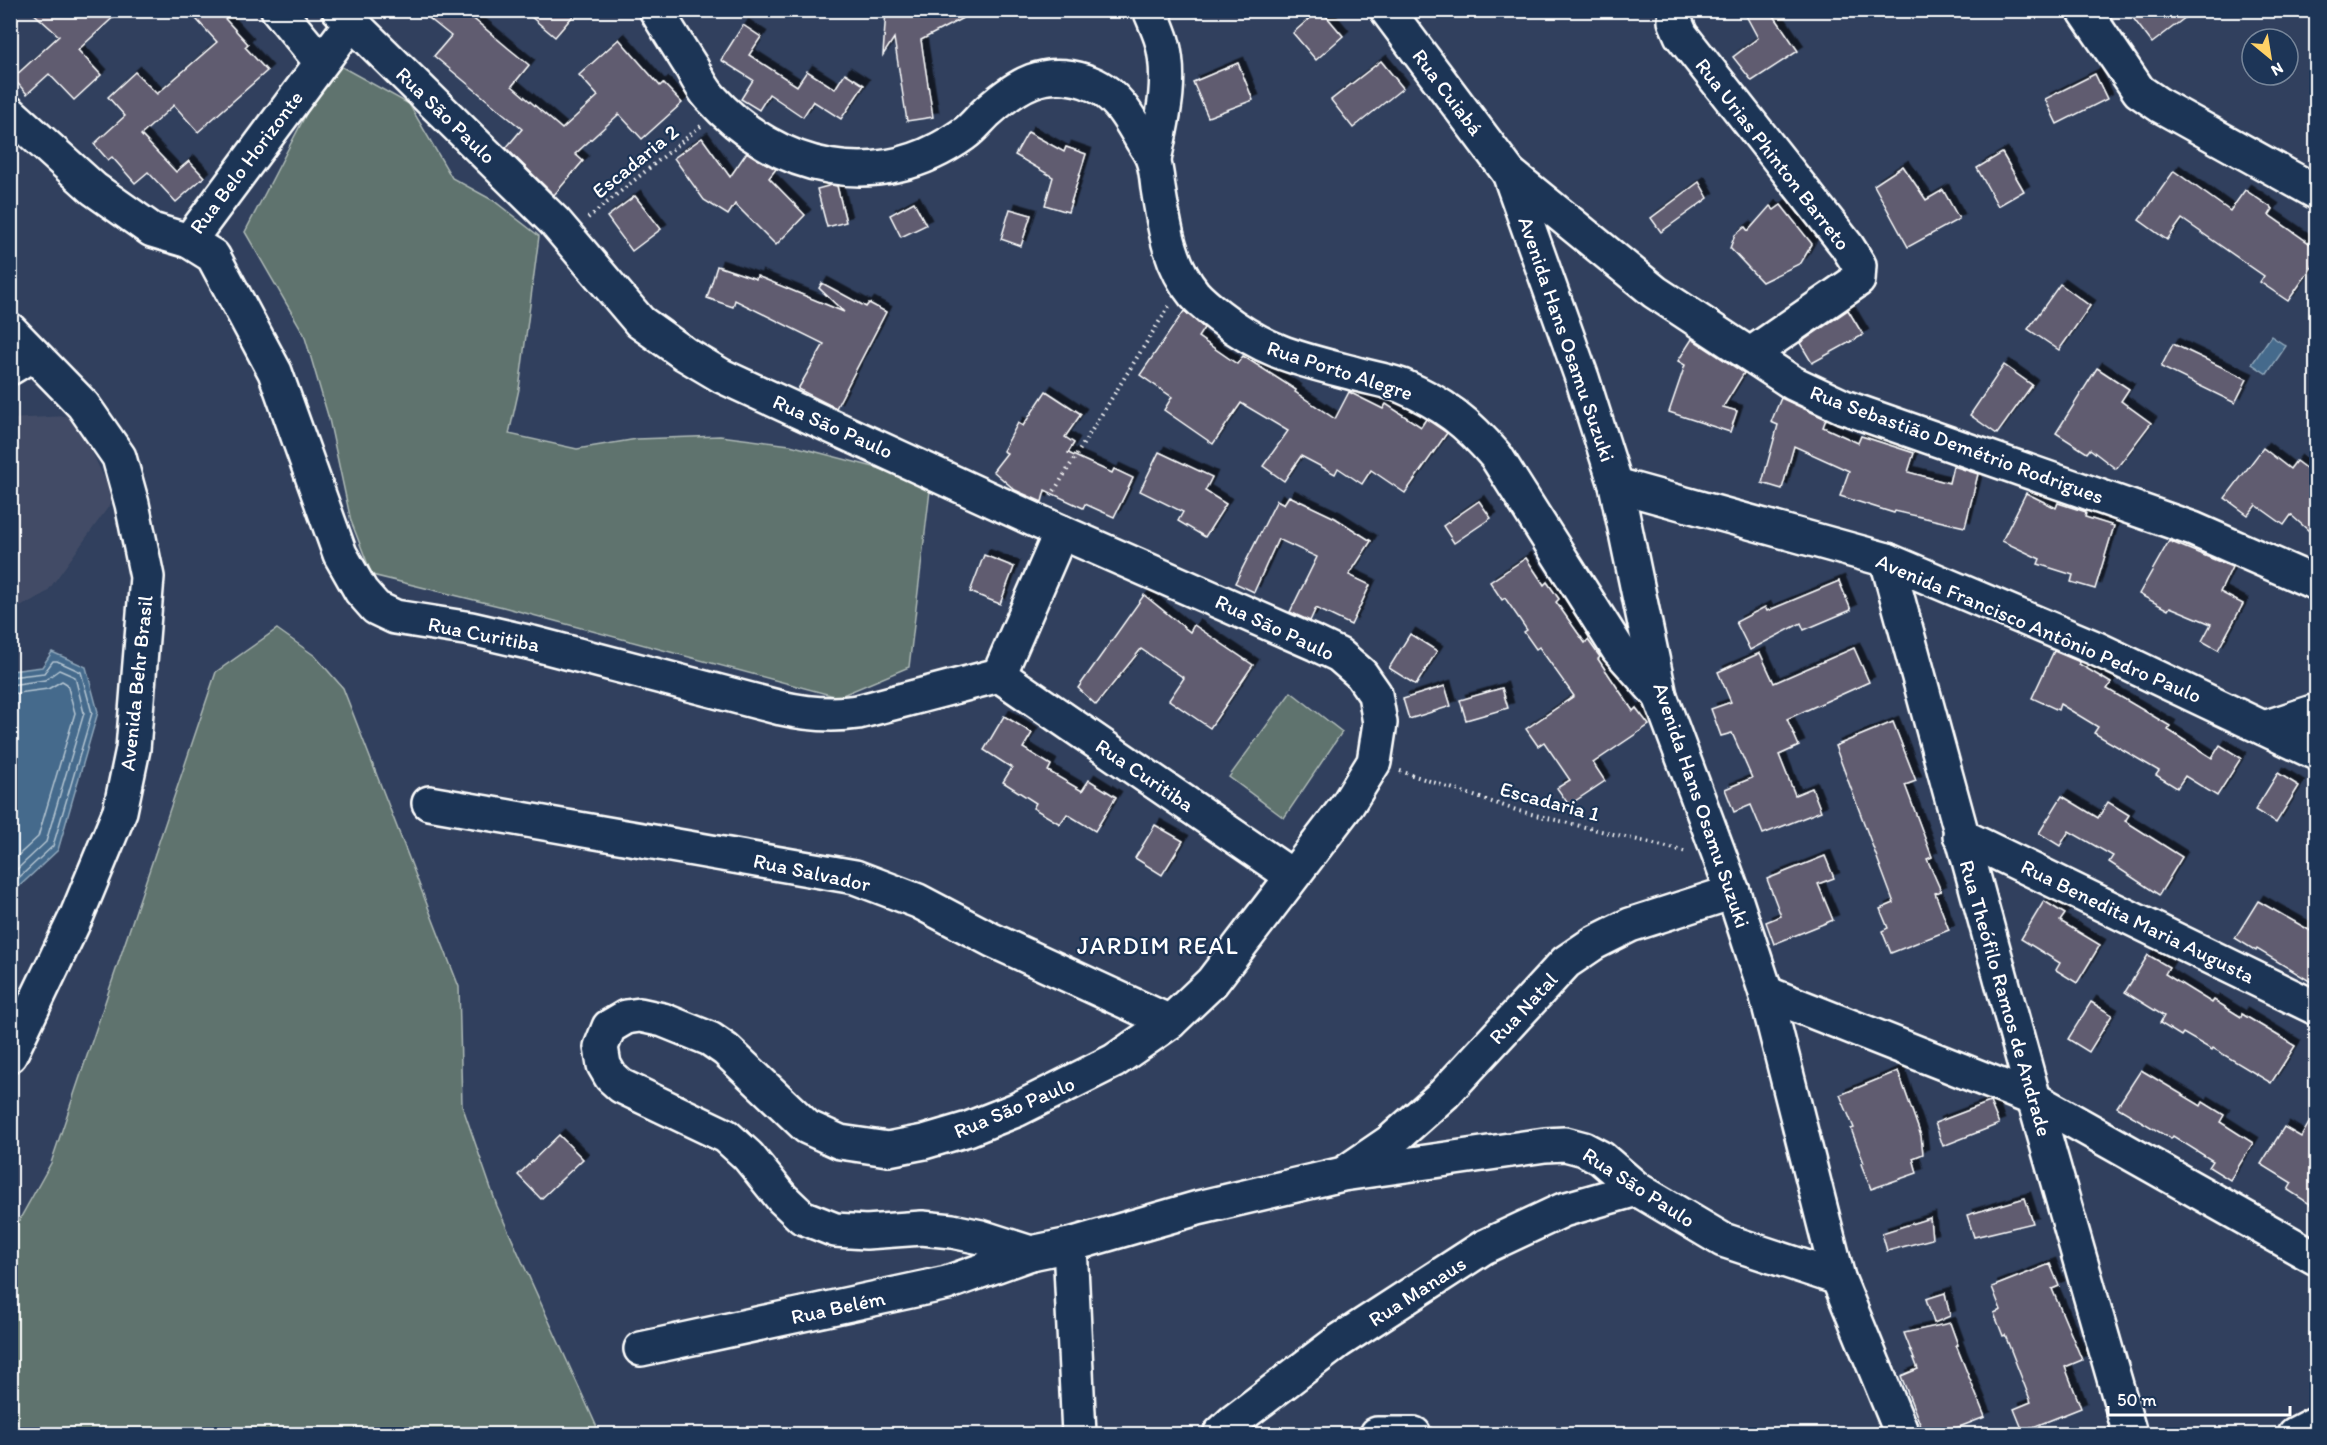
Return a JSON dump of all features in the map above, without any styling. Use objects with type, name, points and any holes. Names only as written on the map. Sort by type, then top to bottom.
[{"type":"street","points":[[278,10],[321,62]]},
{"type":"street","name":"Rua Porto Alegre","points":[[656,10],[708,96],[736,121],[772,147],[805,161],[842,169],[879,170],[922,158],[967,132],[988,111],[1029,81],[1056,76],[1085,81],[1101,88],[1118,101],[1154,160],[1167,239],[1193,293],[1209,308],[1261,345],[1290,357],[1400,385],[1443,406],[1472,428],[1496,456],[1588,605],[1618,649],[1660,696]]},
{"type":"street","points":[[1150,10],[1162,41],[1167,73],[1166,104],[1154,160]]},
{"type":"street","name":"Rua Cuiabá","points":[[1386,10],[1509,173]]},
{"type":"street","name":"Rua Urias Phinton Barreto","points":[[1676,10],[1675,21],[1681,35],[1847,246],[1858,265],[1858,280],[1751,354]]},
{"type":"street","points":[[2084,10],[2139,91],[2161,106],[2316,192]]},
{"type":"street","name":"Rua Belo Horizonte","points":[[10,113],[94,189],[152,230],[189,241],[321,62],[345,17]]},
{"type":"street","name":"Rua São Paulo","points":[[345,17],[525,192],[567,236],[640,322],[694,359],[722,376],[1339,655],[1361,674],[1375,694],[1380,723],[1374,762],[1347,804],[1212,982],[1170,1022],[1114,1061],[1016,1110],[968,1129],[924,1142],[888,1149],[840,1142],[807,1127],[726,1050],[710,1039],[663,1020],[640,1015],[626,1017],[609,1028],[601,1047],[603,1065],[621,1086],[726,1136],[748,1156],[782,1198],[802,1217],[835,1230],[866,1232],[922,1228],[952,1231],[981,1237],[1031,1254],[1198,1208],[1343,1174],[1565,1144],[1584,1149],[1601,1158],[1637,1190],[1723,1240],[1838,1278]]},
{"type":"street","name":"Rua Sebastião Demétrio Rodrigues","points":[[1509,173],[1655,292],[1793,382],[1844,407],[2193,529],[2316,583]]},
{"type":"street","name":"Avenida Hans Osamu Suzuki","points":[[1509,173],[1582,378],[1616,485],[1660,696],[1722,860],[1766,993],[1838,1278],[1902,1434]]},
{"type":"street","name":"Rua Curitiba","points":[[189,241],[213,256],[275,372],[340,554],[361,591],[376,608],[395,617],[471,629],[532,643],[781,708],[812,714],[839,715],[858,712],[999,675],[1292,876]]},
{"type":"street","name":"Avenida Behr Brasil","points":[[10,330],[22,361],[83,405],[119,457],[132,504],[147,577],[133,749],[120,811],[77,915],[10,1055]]},
{"type":"street","name":"Avenida Francisco Antônio Pedro Paulo","points":[[1616,485],[1887,560],[2095,648],[2316,753]]},
{"type":"street","points":[[999,675],[1049,525]]},
{"type":"street","name":"Rua Theófilo Ramos de Andrade","points":[[1887,560],[1960,835],[2130,1434]]},
{"type":"street","points":[[2264,728],[2316,711]]},
{"type":"street","name":"Rua Salvador","points":[[429,803],[855,877],[918,901],[992,940],[1170,1022]]},
{"type":"street","name":"Rua Benedita Maria Augusta","points":[[1960,835],[2316,1008]]},
{"type":"street","name":"Rua Natal","points":[[1343,1174],[1390,1142],[1444,1094],[1566,962],[1594,943],[1630,925],[1733,892]]},
{"type":"street","points":[[1766,993],[2034,1099],[2316,1258]]},
{"type":"street","name":"Rua Manaus","points":[[1220,1434],[1339,1341],[1484,1247],[1563,1210],[1637,1190]]},
{"type":"street","points":[[1070,1245],[1079,1434]]},
{"type":"street","name":"Rua Belém","points":[[641,1349],[947,1283],[1031,1254]]},
{"type":"street","points":[[2295,1434],[2316,1423]]},
{"type":"street","points":[[1377,1434],[1414,1434]]},
{"type":"path","name":"Escadaria 2","points":[[567,236],[722,109]]},
{"type":"path","points":[[1049,525],[1185,280]]},
{"type":"path","name":"Escadaria 1","points":[[1374,762],[1519,810],[1722,860]]},
{"type":"shaded area","points":[[68,416],[81,429],[114,499],[47,592],[11,612],[10,419]]},
{"type":"green space","points":[[333,62],[409,104],[452,178],[494,201],[539,236],[519,389],[509,434],[577,449],[637,439],[720,436],[790,445],[931,482],[909,667],[838,697],[503,607],[372,575],[351,521],[329,419],[304,334],[245,232]]},
{"type":"green space","points":[[277,629],[315,656],[343,688],[459,987],[462,1105],[497,1206],[600,1434],[11,1434],[11,1235],[51,1163],[216,672]]},
{"type":"green space","points":[[1291,692],[1342,732],[1284,818],[1229,777]]},
{"type":"water","points":[[2271,336],[2286,346],[2267,374],[2252,364]]},
{"type":"water","points":[[52,652],[86,667],[98,712],[58,850],[11,894],[11,671],[42,667]]},
{"type":"building","points":[[30,10],[121,10],[78,50],[101,75],[74,100],[49,74],[27,94],[13,78],[59,36]]},
{"type":"building","points":[[188,10],[217,10],[248,44],[245,47],[267,71],[198,132],[174,105],[141,135],[176,172],[189,161],[204,177],[176,202],[148,172],[135,183],[112,157],[108,160],[94,144],[125,116],[108,97],[135,72],[157,94],[217,42]]},
{"type":"building","points":[[419,10],[463,10],[529,65],[512,86],[562,129],[598,96],[579,75],[619,39],[660,86],[663,83],[682,103],[642,139],[619,114],[575,154],[583,161],[554,195],[506,148],[522,129],[434,56],[451,36]]},
{"type":"building","points":[[523,10],[578,10],[555,37]]},
{"type":"building","points":[[886,10],[978,10],[921,40],[933,117],[907,121],[894,38],[883,55]]},
{"type":"building","points":[[1319,10],[1343,36],[1316,60],[1293,33]]},
{"type":"building","points":[[1743,10],[1770,10],[1798,51],[1752,81],[1733,57],[1758,38]]},
{"type":"building","points":[[2127,10],[2195,10],[2152,43]]},
{"type":"building","points":[[743,25],[761,37],[749,55],[797,86],[807,71],[835,89],[845,73],[864,85],[841,119],[813,101],[803,117],[769,94],[759,110],[741,99],[753,80],[721,60]]},
{"type":"building","points":[[1381,61],[1403,88],[1353,128],[1331,100]]},
{"type":"building","points":[[1238,63],[1253,100],[1208,117],[1193,82]]},
{"type":"building","points":[[2095,74],[2107,99],[2057,124],[2045,99]]},
{"type":"building","points":[[1028,132],[1064,152],[1066,147],[1086,154],[1068,212],[1045,205],[1053,177],[1015,155]]},
{"type":"building","points":[[702,138],[730,177],[747,152],[776,169],[769,178],[805,215],[776,245],[735,204],[728,215],[704,200],[674,158]]},
{"type":"building","points":[[2002,153],[2024,191],[1998,206],[1977,168]]},
{"type":"building","points":[[1903,166],[1926,200],[1943,190],[1959,219],[1908,247],[1874,185]]},
{"type":"building","points":[[2174,171],[2230,211],[2245,190],[2273,209],[2269,215],[2316,248],[2316,261],[2288,301],[2260,282],[2264,276],[2182,219],[2167,240],[2139,220]]},
{"type":"building","points":[[1699,182],[1708,198],[1661,232],[1651,218]]},
{"type":"building","points":[[837,186],[846,222],[827,227],[817,189]]},
{"type":"building","points":[[635,196],[661,229],[632,251],[607,217]]},
{"type":"building","points":[[914,202],[926,225],[901,237],[890,215]]},
{"type":"building","points":[[1781,205],[1812,244],[1801,263],[1762,282],[1730,248],[1735,235],[1745,227],[1748,231],[1770,206],[1774,210]]},
{"type":"building","points":[[1010,209],[1031,215],[1021,246],[1001,239]]},
{"type":"building","points":[[717,266],[756,279],[757,276],[844,312],[819,288],[822,283],[866,307],[869,303],[886,312],[836,408],[798,389],[824,344],[735,300],[733,307],[707,298]]},
{"type":"building","points":[[2060,284],[2090,306],[2059,350],[2028,329]]},
{"type":"building","points":[[1848,310],[1863,335],[1812,363],[1800,343]]},
{"type":"building","points":[[1184,311],[1204,328],[1198,337],[1237,364],[1243,356],[1296,390],[1295,392],[1335,419],[1349,392],[1383,409],[1386,404],[1421,427],[1426,419],[1447,433],[1405,493],[1371,470],[1362,484],[1338,468],[1335,474],[1301,456],[1284,481],[1263,466],[1288,431],[1241,403],[1213,444],[1164,410],[1172,397],[1140,375]]},
{"type":"building","points":[[1692,339],[1744,373],[1723,407],[1737,411],[1730,432],[1669,412],[1685,365],[1678,361]]},
{"type":"building","points":[[2173,344],[2247,379],[2235,403],[2161,367]]},
{"type":"building","points":[[2004,365],[2032,385],[1997,434],[1970,415]]},
{"type":"building","points":[[2097,368],[2129,389],[2121,401],[2151,423],[2116,469],[2090,449],[2087,453],[2056,433]]},
{"type":"building","points":[[1046,391],[1081,414],[1065,437],[1074,443],[1068,453],[1112,473],[1114,469],[1133,478],[1114,517],[1085,504],[1083,508],[1045,490],[1042,502],[1015,490],[993,471],[1007,453],[1003,451],[1018,423],[1023,426]]},
{"type":"building","points":[[1781,398],[1826,419],[1823,427],[1858,443],[1861,436],[1914,453],[1908,472],[1949,483],[1953,466],[1978,474],[1965,527],[1895,511],[1894,513],[1840,496],[1849,471],[1794,446],[1782,489],[1762,483],[1778,425],[1771,422]]},
{"type":"building","points":[[2263,448],[2290,469],[2296,461],[2316,476],[2316,537],[2291,515],[2284,525],[2256,505],[2248,515],[2225,498]]},
{"type":"building","points":[[1159,452],[1212,477],[1205,491],[1226,504],[1205,537],[1178,521],[1183,512],[1140,491]]},
{"type":"building","points":[[2026,493],[2056,508],[2058,503],[2086,512],[2085,517],[2114,526],[2095,589],[2071,582],[2073,575],[2038,564],[2040,559],[2002,541]]},
{"type":"building","points":[[1289,496],[1335,518],[1371,541],[1349,575],[1370,585],[1351,625],[1316,608],[1310,621],[1290,612],[1317,557],[1278,539],[1254,592],[1235,583],[1277,500],[1284,504]]},
{"type":"building","points":[[1479,501],[1491,518],[1454,543],[1443,526]]},
{"type":"building","points":[[2169,541],[2232,567],[2220,592],[2243,604],[2218,650],[2202,641],[2211,624],[2170,607],[2168,610],[2139,594]]},
{"type":"building","points":[[984,555],[1014,567],[1000,604],[970,592]]},
{"type":"building","points":[[1526,558],[1544,585],[1547,582],[1559,599],[1556,602],[1585,643],[1588,640],[1600,657],[1598,659],[1633,711],[1636,708],[1649,725],[1593,763],[1605,781],[1569,805],[1557,788],[1570,780],[1544,742],[1538,746],[1526,729],[1574,696],[1539,647],[1536,649],[1524,632],[1527,630],[1505,598],[1502,600],[1490,582]]},
{"type":"building","points":[[1839,581],[1851,610],[1804,630],[1801,623],[1750,650],[1736,622],[1765,607],[1767,611]]},
{"type":"building","points":[[1144,595],[1190,632],[1194,625],[1253,665],[1210,728],[1169,700],[1184,678],[1141,649],[1096,705],[1078,688]]},
{"type":"building","points":[[1410,634],[1437,651],[1416,685],[1389,668]]},
{"type":"building","points":[[1854,648],[1869,682],[1787,719],[1799,746],[1779,755],[1795,795],[1812,788],[1821,811],[1763,834],[1751,805],[1734,812],[1725,789],[1752,778],[1732,733],[1721,736],[1711,709],[1731,702],[1718,672],[1760,653],[1774,683]]},
{"type":"building","points":[[2054,651],[2080,662],[2079,664],[2111,683],[2107,689],[2170,726],[2168,730],[2212,758],[2220,745],[2241,758],[2217,796],[2185,776],[2177,788],[2156,775],[2159,771],[2094,733],[2098,727],[2060,704],[2058,710],[2032,698]]},
{"type":"building","points":[[1445,686],[1451,706],[1409,719],[1403,699]]},
{"type":"building","points":[[1502,688],[1508,708],[1466,720],[1460,700]]},
{"type":"building","points":[[1004,716],[1032,733],[1023,748],[1051,765],[1048,771],[1082,791],[1089,780],[1116,797],[1095,831],[1067,814],[1060,824],[1033,808],[1036,803],[1003,782],[1012,768],[984,750]]},
{"type":"building","points":[[1893,722],[1916,781],[1905,785],[1932,857],[1927,859],[1941,891],[1935,893],[1949,930],[1891,953],[1882,931],[1888,928],[1880,909],[1894,903],[1835,746]]},
{"type":"building","points":[[2278,773],[2299,786],[2276,823],[2255,810]]},
{"type":"building","points":[[2062,796],[2098,818],[2108,802],[2129,815],[2125,821],[2182,857],[2159,895],[2109,862],[2113,856],[2069,831],[2060,846],[2039,833]]},
{"type":"building","points":[[1155,825],[1183,841],[1162,875],[1135,858]]},
{"type":"building","points":[[1825,856],[1834,878],[1818,884],[1833,920],[1774,944],[1766,922],[1781,916],[1767,879]]},
{"type":"building","points":[[2044,901],[2065,914],[2060,921],[2100,945],[2077,983],[2056,970],[2060,963],[2021,939]]},
{"type":"building","points":[[2258,901],[2316,934],[2316,985],[2235,938]]},
{"type":"building","points":[[2148,955],[2169,967],[2165,974],[2212,1003],[2214,1000],[2241,1017],[2242,1014],[2295,1046],[2271,1083],[2213,1048],[2212,1050],[2183,1033],[2181,1036],[2160,1023],[2164,1016],[2125,992]]},
{"type":"building","points":[[2091,1002],[2112,1015],[2089,1052],[2068,1039]]},
{"type":"building","points":[[2141,1070],[2201,1106],[2203,1102],[2224,1115],[2220,1122],[2253,1143],[2230,1180],[2209,1167],[2213,1161],[2173,1136],[2171,1139],[2117,1107]]},
{"type":"building","points":[[1898,1071],[1921,1136],[1923,1154],[1913,1158],[1917,1173],[1871,1189],[1851,1129],[1854,1128],[1840,1095]]},
{"type":"building","points":[[1990,1102],[1999,1124],[1943,1146],[1935,1123]]},
{"type":"building","points":[[2316,1111],[2316,1208],[2288,1190],[2292,1183],[2261,1164],[2284,1127],[2301,1137]]},
{"type":"building","points":[[559,1135],[583,1159],[541,1199],[518,1175]]},
{"type":"building","points":[[2025,1198],[2033,1223],[1974,1237],[1967,1215]]},
{"type":"building","points":[[1930,1218],[1932,1239],[1887,1251],[1882,1233]]},
{"type":"building","points":[[2050,1264],[2059,1286],[2052,1289],[2082,1360],[2065,1367],[2081,1408],[2023,1431],[2014,1409],[2031,1402],[1994,1313],[2001,1310],[1992,1287]]},
{"type":"building","points":[[1945,1293],[1950,1316],[1934,1323],[1926,1299]]},
{"type":"building","points":[[1950,1323],[1958,1345],[1956,1345],[1985,1417],[1941,1434],[1924,1434],[1901,1376],[1918,1369],[1904,1333]]},
{"type":"district","name":"JARDIM REAL","points":[[1158,945]]}]
